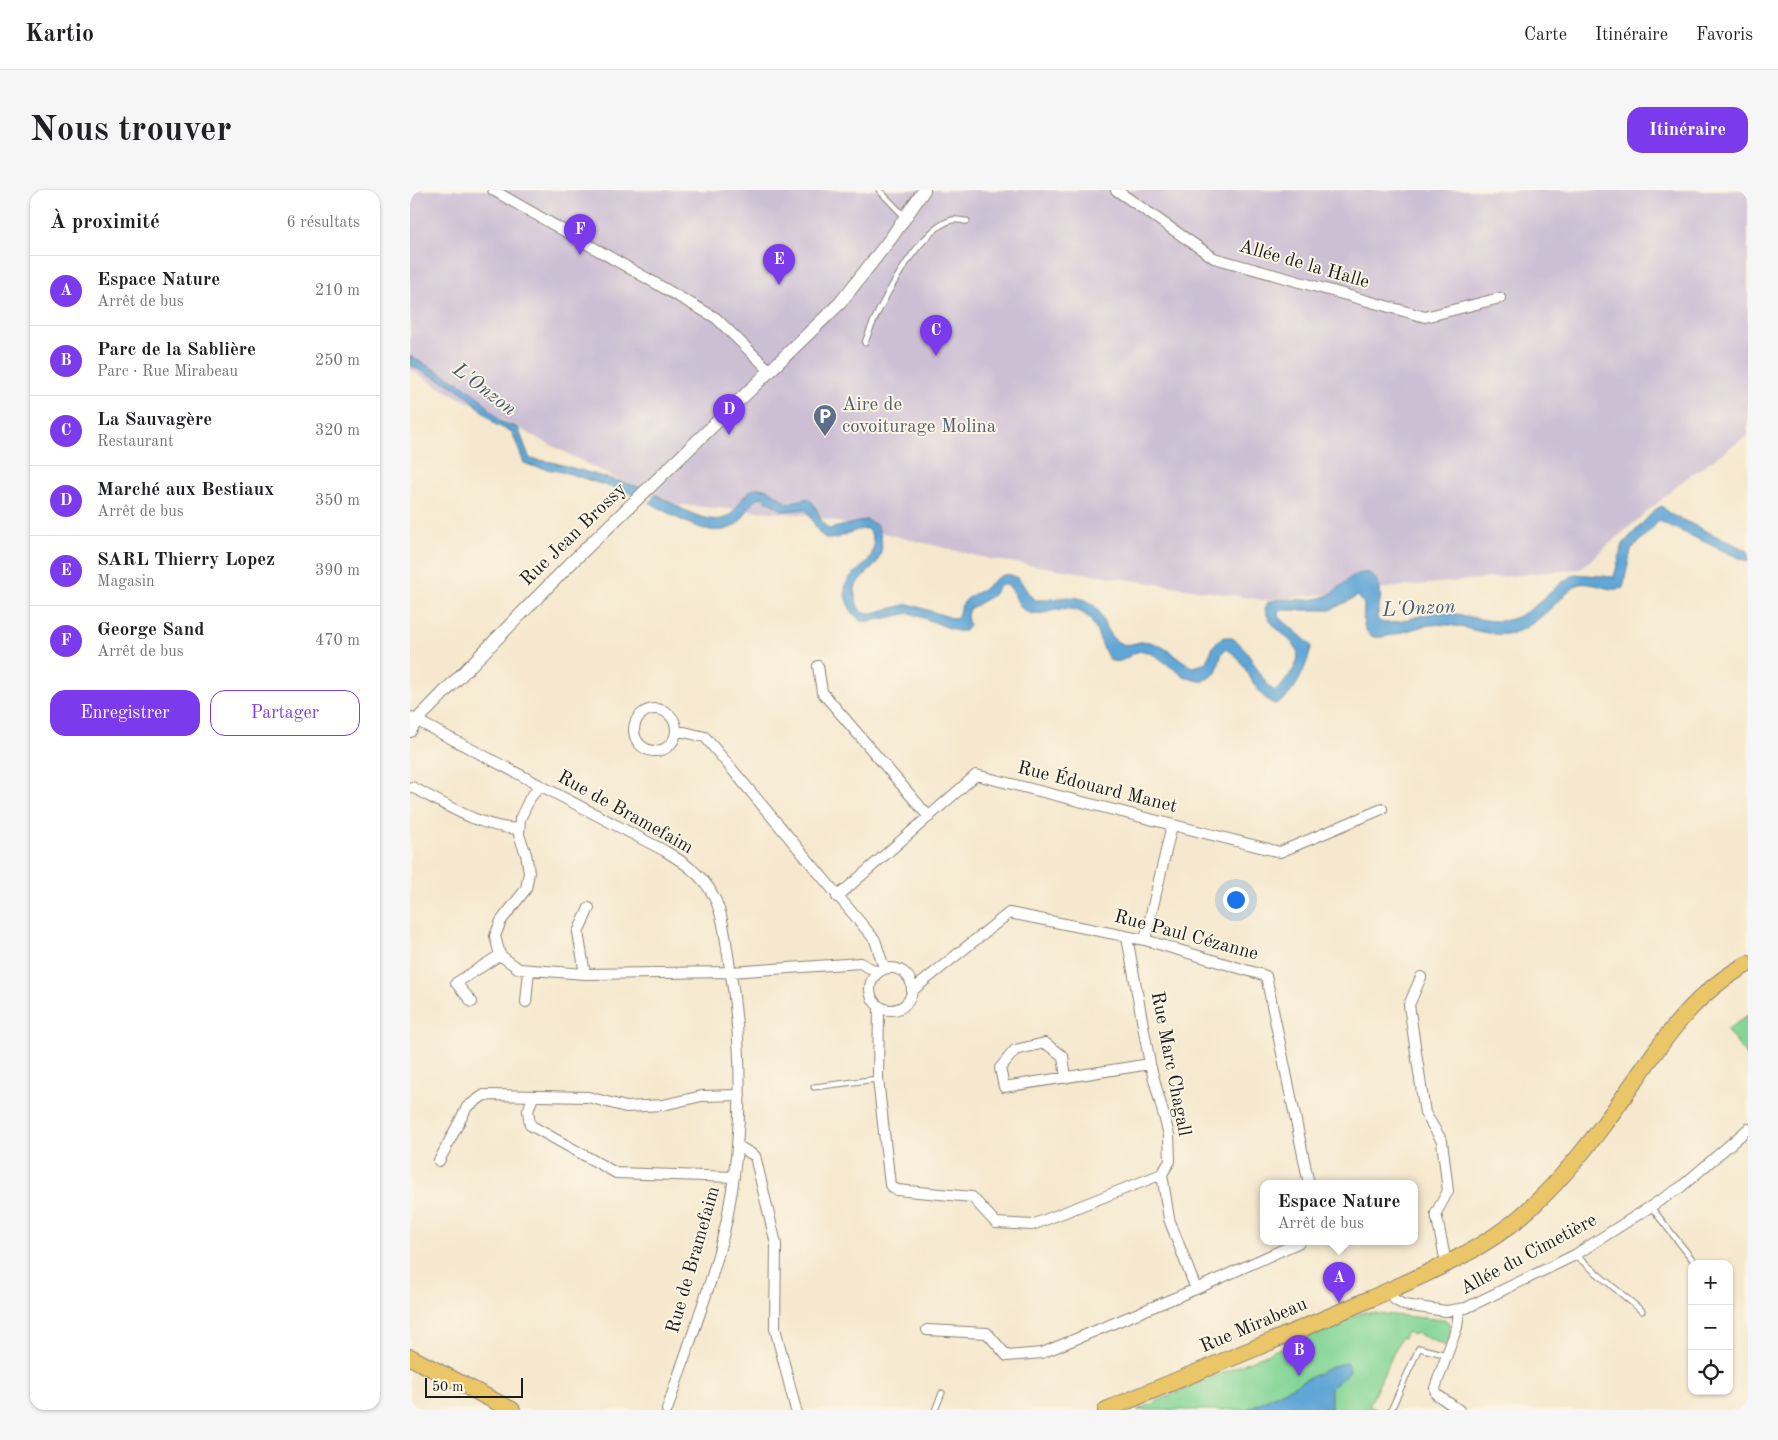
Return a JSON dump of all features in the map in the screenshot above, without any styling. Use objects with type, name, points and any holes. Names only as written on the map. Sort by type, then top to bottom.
[{"type":"main road","name":"Rue Mirabeau","points":[[1106,1410],[1389,1291],[1446,1263],[1496,1234],[1526,1212],[1564,1173],[1604,1124],[1676,1024],[1696,1002],[1715,984],[1748,964]]},
{"type":"main road","points":[[410,1357],[512,1410]]},
{"type":"street","points":[[493,190],[716,318],[771,372]]},
{"type":"street","name":"Rue Jean Brossy","points":[[410,731],[414,718],[572,561],[771,372],[840,303],[924,190]]},
{"type":"street","name":"Allée de la Halle","points":[[1116,190],[1214,258],[1425,317],[1500,298]]},
{"type":"street","points":[[818,666],[822,692],[928,817]]},
{"type":"street","points":[[658,708],[671,716],[676,730],[675,736],[667,747],[654,751],[641,747],[636,742],[633,728],[634,721],[644,711],[658,708]]},
{"type":"street","name":"Rue de Bramefaim","points":[[414,718],[666,851],[685,863],[701,878],[714,896],[722,918],[731,972],[738,1047],[740,1095],[738,1146],[734,1177],[717,1256],[667,1410]]},
{"type":"street","points":[[676,730],[705,737],[837,897],[875,940],[881,970]]},
{"type":"street","name":"Rue Édouard Manet","points":[[837,897],[976,775],[1280,852],[1382,809]]},
{"type":"street","points":[[412,786],[469,817],[500,828],[519,829]]},
{"type":"street","points":[[540,786],[530,798],[520,819],[519,829],[529,872],[526,889],[501,921],[495,936],[500,955],[519,968],[585,974],[731,972],[860,963],[881,970],[898,968],[909,976],[914,989],[911,1000],[902,1008],[890,1011],[879,1008]]},
{"type":"street","points":[[1145,940],[1172,825]]},
{"type":"street","points":[[585,974],[578,932],[589,908]]},
{"type":"street","name":"Rue Paul Cézanne","points":[[914,989],[1009,913],[1145,940],[1266,976],[1307,1180]]},
{"type":"street","name":"Rue Marc Chagall","points":[[1127,936],[1150,1064],[1168,1136],[1170,1161],[1162,1174]]},
{"type":"street","points":[[472,1002],[456,983],[500,955]]},
{"type":"street","points":[[526,1002],[529,970]]},
{"type":"street","points":[[881,970],[870,983],[870,990],[871,997],[879,1008],[878,1079],[890,1185],[897,1190],[972,1197],[996,1223],[1032,1225],[1162,1174],[1168,1219],[1196,1289]]},
{"type":"street","points":[[1421,977],[1409,1005],[1425,1113],[1442,1141],[1448,1191],[1436,1213],[1446,1263]]},
{"type":"street","points":[[1066,1078],[1063,1056],[1045,1042],[1016,1050],[1000,1068],[1004,1087],[1066,1078],[1150,1064]]},
{"type":"street","points":[[439,1160],[467,1107],[484,1095],[588,1097],[626,1107],[663,1105],[702,1096],[740,1095]]},
{"type":"street","points":[[533,1097],[528,1111],[530,1125],[616,1173],[734,1177]]},
{"type":"street","name":"Allée du Cimetière","points":[[1389,1291],[1395,1300],[1404,1305],[1446,1311],[1459,1310],[1575,1255],[1681,1187],[1748,1129]]},
{"type":"street","points":[[738,1146],[755,1156],[776,1244],[775,1328],[796,1410]]},
{"type":"street","points":[[927,1330],[987,1333],[1007,1356],[1042,1353],[1196,1289],[1293,1245]]},
{"type":"street","points":[[1459,1310],[1457,1327],[1435,1388],[1436,1394],[1459,1410]]},
{"type":"lane","points":[[879,190],[905,217]]},
{"type":"lane","points":[[865,343],[885,297],[898,274],[925,240],[941,226],[953,220],[968,221]]},
{"type":"lane","points":[[814,1087],[878,1079]]},
{"type":"lane","points":[[1650,1207],[1693,1260]]},
{"type":"lane","points":[[1575,1255],[1642,1311]]},
{"type":"lane","points":[[1391,1410],[1419,1348],[1447,1355]]},
{"type":"lane","points":[[935,1410],[942,1394]]},
{"type":"shaded area","points":[[410,190],[1748,190],[1748,435],[1684,480],[1580,569],[1265,600],[990,559],[809,515],[665,504],[439,387],[410,369]]},
{"type":"green space","points":[[1748,1015],[1748,1058],[1727,1030]]},
{"type":"green space","points":[[1364,1312],[1444,1320],[1450,1323],[1451,1330],[1446,1346],[1416,1333],[1414,1335],[1407,1332],[1404,1338],[1401,1337],[1369,1406],[1377,1410],[1137,1410]]},
{"type":"water","points":[[410,356],[461,384],[481,399],[500,421],[518,428],[530,459],[552,462],[642,488],[635,495],[567,473],[524,463],[512,432],[496,425],[470,398],[455,387],[410,365]]},
{"type":"water","points":[[756,488],[767,489],[788,503],[808,498],[812,501],[825,526],[829,529],[866,520],[877,525],[882,542],[880,556],[875,565],[858,582],[855,592],[859,609],[863,613],[872,613],[909,604],[955,619],[969,597],[998,578],[1011,575],[1019,580],[1036,600],[1073,597],[1088,601],[1099,612],[1108,632],[1120,643],[1128,645],[1146,641],[1150,642],[1162,647],[1193,667],[1204,664],[1213,647],[1220,639],[1228,637],[1236,640],[1269,686],[1275,691],[1291,673],[1297,662],[1297,653],[1294,646],[1269,618],[1265,609],[1268,602],[1282,599],[1304,600],[1326,596],[1351,578],[1362,573],[1369,573],[1380,588],[1377,618],[1380,622],[1393,623],[1441,612],[1489,621],[1509,620],[1529,610],[1575,574],[1614,577],[1623,544],[1656,509],[1662,506],[1670,514],[1748,551],[1748,562],[1659,521],[1631,550],[1623,588],[1612,589],[1590,584],[1579,584],[1530,625],[1508,634],[1487,633],[1438,624],[1387,636],[1374,637],[1370,635],[1365,627],[1363,618],[1364,604],[1358,596],[1330,610],[1279,610],[1278,616],[1311,645],[1311,649],[1302,673],[1293,689],[1288,696],[1274,704],[1266,699],[1254,685],[1245,668],[1234,654],[1226,649],[1222,653],[1216,673],[1204,681],[1188,678],[1147,652],[1138,652],[1121,661],[1112,661],[1109,659],[1092,622],[1081,612],[1065,609],[1034,614],[1027,612],[1020,607],[1013,591],[1007,585],[1000,585],[992,596],[969,609],[967,616],[969,625],[965,631],[957,631],[910,613],[871,621],[861,621],[852,612],[846,601],[845,588],[850,577],[866,563],[872,553],[873,540],[867,529],[827,539],[820,534],[806,509],[784,511],[761,497],[754,501],[741,520],[731,528],[708,530],[682,521],[649,502],[656,495],[695,515],[716,519],[726,518],[746,495]]},
{"type":"water","points":[[1347,1363],[1350,1371],[1331,1388],[1331,1410],[1246,1410],[1333,1366]]},
{"type":"place","name":"George Sand","points":[[580,255]]},
{"type":"place","name":"SARL Thierry Lopez","points":[[779,285]]},
{"type":"place","name":"La Sauvagère","points":[[936,356]]},
{"type":"place","name":"Marché aux Bestiaux","points":[[729,435]]},
{"type":"place","name":"Aire de covoiturage Molina","points":[[825,437]]},
{"type":"place","name":"Espace Nature","points":[[1339,1303]]},
{"type":"place","name":"Parc de la Sablière","points":[[1299,1376]]},
{"type":"water label","name":"L'Onzon","points":[[484,390]]},
{"type":"water label","name":"L'Onzon","points":[[1419,609]]}]
